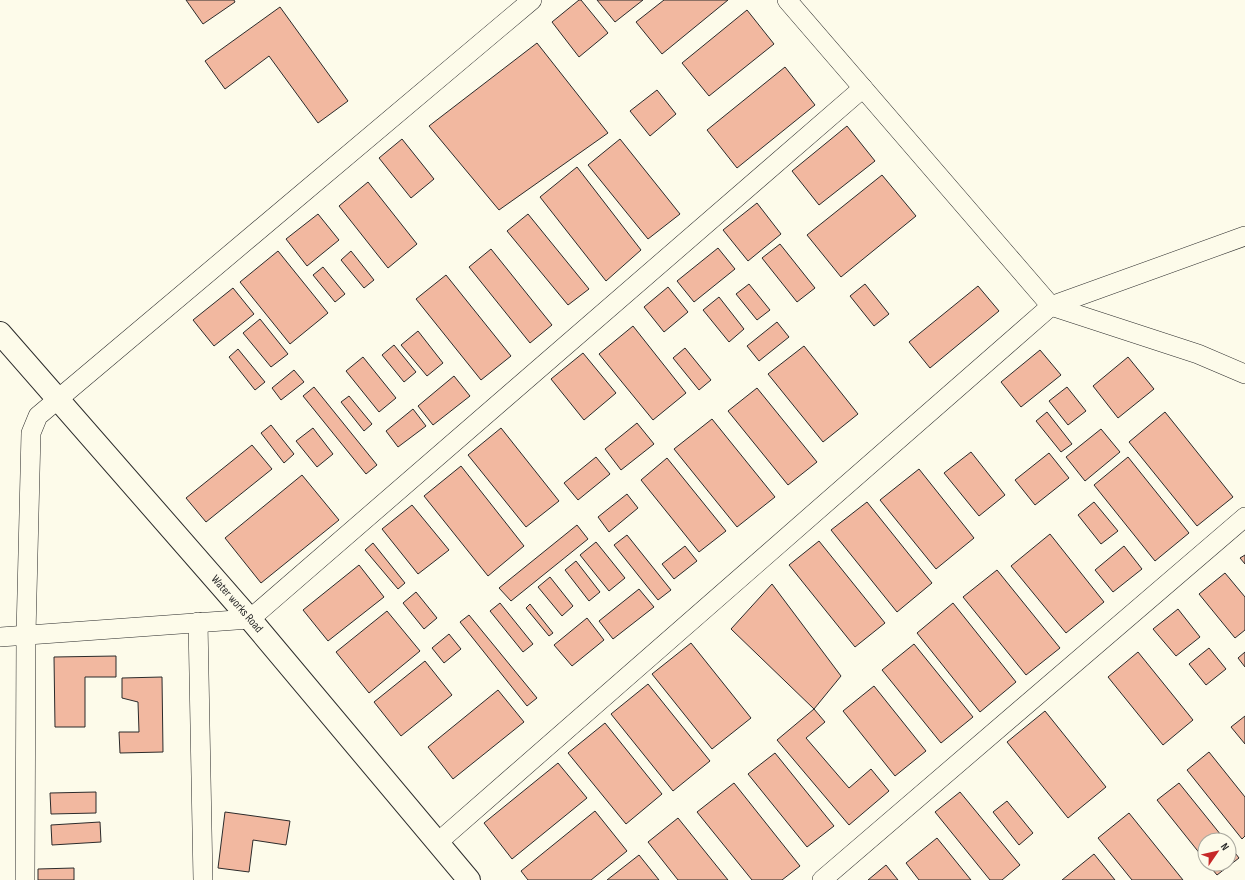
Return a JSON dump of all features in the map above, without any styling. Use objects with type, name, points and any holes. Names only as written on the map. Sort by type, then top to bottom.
[{"type":"street","points":[[25,880],[26,634],[31,433],[38,416],[532,0]]},
{"type":"street","points":[[787,0],[1051,306],[1198,354],[1245,374]]},
{"type":"street","points":[[0,637],[250,619],[863,88]]},
{"type":"street","points":[[437,843],[1051,306],[1245,236]]},
{"type":"street","name":"Water works Road","points":[[0,333],[59,398],[250,619],[469,880]]},
{"type":"street","points":[[822,880],[1245,517]]},
{"type":"street","points":[[198,622],[204,880]]},
{"type":"building","points":[[186,0],[234,0],[235,2],[203,24]]},
{"type":"building","points":[[579,0],[581,0],[608,33],[579,57],[552,22]]},
{"type":"building","points":[[597,0],[643,0],[615,22]]},
{"type":"building","points":[[664,0],[728,0],[662,54],[636,22]]},
{"type":"building","points":[[280,7],[348,101],[318,123],[269,56],[225,89],[205,61]]},
{"type":"building","points":[[747,10],[774,44],[709,96],[682,63]]},
{"type":"building","points":[[537,43],[608,133],[499,210],[429,126]]},
{"type":"building","points":[[785,67],[815,105],[737,168],[707,130]]},
{"type":"building","points":[[657,90],[676,114],[650,136],[630,111]]},
{"type":"building","points":[[847,126],[875,161],[819,205],[792,171]]},
{"type":"building","points":[[402,139],[434,179],[411,198],[379,158]]},
{"type":"building","points":[[620,139],[680,214],[648,239],[588,165]]},
{"type":"building","points":[[577,167],[641,250],[606,281],[540,197]]},
{"type":"building","points":[[882,175],[916,216],[841,277],[807,235]]},
{"type":"building","points":[[368,182],[417,244],[388,268],[339,206]]},
{"type":"building","points":[[757,203],[781,234],[748,261],[723,230]]},
{"type":"building","points":[[318,214],[339,240],[307,266],[286,239]]},
{"type":"building","points":[[528,214],[589,289],[568,305],[507,231]]},
{"type":"building","points":[[780,244],[815,288],[797,302],[762,258]]},
{"type":"building","points":[[718,248],[735,269],[694,302],[677,281]]},
{"type":"building","points":[[491,249],[552,325],[530,343],[469,267]]},
{"type":"building","points":[[278,251],[328,313],[290,344],[240,282]]},
{"type":"building","points":[[351,251],[374,280],[364,288],[341,260]]},
{"type":"building","points":[[323,267],[345,294],[335,302],[313,275]]},
{"type":"building","points":[[446,275],[511,356],[481,380],[416,299]]},
{"type":"building","points":[[749,284],[770,310],[757,320],[736,294]]},
{"type":"building","points":[[865,284],[889,314],[874,326],[850,296]]},
{"type":"building","points":[[978,286],[999,311],[930,368],[909,342]]},
{"type":"building","points":[[668,287],[688,312],[664,332],[644,307]]},
{"type":"building","points":[[233,288],[254,314],[214,346],[193,320]]},
{"type":"building","points":[[719,297],[744,329],[729,342],[703,310]]},
{"type":"building","points":[[260,319],[288,354],[271,367],[243,333]]},
{"type":"building","points":[[777,322],[789,337],[759,361],[747,346]]},
{"type":"building","points":[[633,326],[686,393],[653,420],[599,354]]},
{"type":"building","points":[[418,331],[443,363],[427,376],[401,345]]},
{"type":"building","points":[[394,345],[416,372],[404,382],[382,355]]},
{"type":"building","points":[[804,346],[858,414],[823,442],[768,374]]},
{"type":"building","points":[[685,348],[711,380],[699,390],[673,358]]},
{"type":"building","points":[[238,349],[265,382],[255,390],[229,357]]},
{"type":"building","points":[[1040,350],[1061,375],[1021,407],[1001,382]]},
{"type":"building","points":[[583,353],[616,393],[584,420],[551,379]]},
{"type":"building","points":[[363,357],[396,398],[379,412],[346,371]]},
{"type":"building","points":[[1128,357],[1154,389],[1118,418],[1093,386]]},
{"type":"building","points":[[294,370],[304,382],[281,400],[272,388]]},
{"type":"building","points":[[454,376],[470,396],[433,425],[418,406]]},
{"type":"building","points":[[314,387],[377,465],[366,474],[303,396]]},
{"type":"building","points":[[1067,387],[1086,411],[1068,425],[1049,401]]},
{"type":"building","points":[[757,388],[817,462],[788,485],[728,411]]},
{"type":"building","points":[[349,396],[372,424],[364,431],[341,402]]},
{"type":"building","points":[[413,409],[426,426],[398,447],[386,431]]},
{"type":"building","points":[[1047,412],[1072,444],[1061,452],[1036,421]]},
{"type":"building","points":[[1165,412],[1233,497],[1197,526],[1129,442]]},
{"type":"building","points":[[712,419],[775,497],[737,527],[674,449]]},
{"type":"building","points":[[637,423],[654,444],[621,470],[605,449]]},
{"type":"building","points":[[271,425],[294,454],[284,463],[261,433]]},
{"type":"building","points":[[313,428],[333,454],[317,467],[296,441]]},
{"type":"building","points":[[501,428],[559,501],[526,527],[468,455]]},
{"type":"building","points":[[1101,429],[1120,452],[1085,481],[1066,457]]},
{"type":"building","points":[[252,445],[272,469],[206,522],[186,498]]},
{"type":"building","points":[[971,452],[1005,495],[979,516],[944,473]]},
{"type":"building","points":[[1049,453],[1069,478],[1035,505],[1015,480]]},
{"type":"building","points":[[596,457],[610,474],[578,500],[564,483]]},
{"type":"building","points":[[1128,457],[1189,533],[1155,561],[1094,485]]},
{"type":"building","points":[[667,458],[726,531],[699,552],[641,480]]},
{"type":"building","points":[[461,466],[524,546],[488,576],[424,496]]},
{"type":"building","points":[[919,469],[974,538],[936,569],[880,500]]},
{"type":"building","points":[[302,475],[339,520],[261,583],[225,538]]},
{"type":"building","points":[[627,494],[638,508],[609,532],[598,517]]},
{"type":"building","points":[[867,502],[932,583],[897,612],[831,530]]},
{"type":"building","points":[[1094,502],[1118,531],[1101,544],[1078,515]]},
{"type":"building","points":[[412,505],[449,550],[418,574],[382,529]]},
{"type":"building","points":[[577,525],[588,539],[511,601],[499,588]]},
{"type":"building","points":[[1050,534],[1104,602],[1066,633],[1011,566]]},
{"type":"building","points":[[627,535],[671,590],[658,600],[614,545]]},
{"type":"building","points":[[819,541],[885,623],[855,647],[789,565]]},
{"type":"building","points":[[596,542],[625,578],[609,591],[580,555]]},
{"type":"building","points":[[373,543],[405,583],[398,589],[365,550]]},
{"type":"building","points":[[685,546],[697,561],[674,579],[662,564]]},
{"type":"building","points":[[1124,546],[1142,569],[1113,592],[1095,570]]},
{"type":"building","points":[[1245,555],[1245,564],[1240,558]]},
{"type":"building","points":[[576,561],[600,592],[589,601],[565,570]]},
{"type":"building","points":[[359,565],[384,597],[328,641],[303,610]]},
{"type":"building","points":[[997,570],[1060,648],[1026,675],[963,597]]},
{"type":"building","points":[[1225,573],[1245,597],[1245,630],[1235,638],[1199,594]]},
{"type":"building","points":[[550,577],[573,606],[562,616],[538,587]]},
{"type":"building","points":[[772,584],[841,676],[814,709],[731,629]]},
{"type":"building","points":[[639,589],[654,607],[613,639],[599,621]]},
{"type":"building","points":[[416,592],[437,618],[424,629],[403,603]]},
{"type":"building","points":[[500,603],[533,644],[523,652],[490,611]]},
{"type":"building","points":[[953,603],[1016,682],[980,712],[917,633]]},
{"type":"building","points":[[530,604],[553,633],[549,636],[526,608]]},
{"type":"building","points":[[1178,609],[1200,637],[1176,656],[1153,629]]},
{"type":"building","points":[[387,611],[420,651],[369,693],[336,652]]},
{"type":"building","points":[[469,615],[537,698],[527,706],[460,622]]},
{"type":"building","points":[[587,618],[604,640],[572,666],[554,645]]},
{"type":"building","points":[[449,634],[461,649],[444,663],[432,648]]},
{"type":"building","points":[[691,643],[751,718],[712,749],[652,674]]},
{"type":"building","points":[[914,644],[973,717],[941,743],[882,670]]},
{"type":"building","points":[[1209,648],[1226,669],[1206,685],[1189,664]]},
{"type":"building","points":[[1138,652],[1193,720],[1163,745],[1108,677]]},
{"type":"building","points":[[1245,652],[1245,667],[1238,658]]},
{"type":"building","points":[[116,656],[116,677],[85,677],[85,727],[55,727],[54,657]]},
{"type":"building","points":[[425,661],[452,695],[401,736],[374,702]]},
{"type":"building","points":[[162,677],[163,752],[120,753],[119,732],[139,732],[138,702],[122,698],[122,678]]},
{"type":"building","points":[[648,684],[710,761],[673,791],[611,714]]},
{"type":"building","points":[[874,686],[926,751],[895,776],[843,711]]},
{"type":"building","points":[[498,690],[524,722],[453,779],[428,747]]},
{"type":"building","points":[[814,709],[825,722],[806,738],[849,788],[871,769],[889,791],[849,825],[777,740]]},
{"type":"building","points":[[1045,711],[1106,787],[1068,818],[1007,742]]},
{"type":"building","points":[[1245,716],[1245,744],[1231,727]]},
{"type":"building","points":[[605,723],[662,794],[626,824],[568,753]]},
{"type":"building","points":[[1209,752],[1245,797],[1245,836],[1242,839],[1237,832],[1187,770]]},
{"type":"building","points":[[775,753],[834,826],[807,847],[748,774]]},
{"type":"building","points":[[558,763],[587,798],[512,859],[484,823]]},
{"type":"building","points":[[734,783],[800,866],[782,880],[752,880],[697,812]]},
{"type":"building","points":[[1179,783],[1219,832],[1197,832],[1197,850],[1157,800]]},
{"type":"building","points":[[96,792],[96,813],[51,814],[50,793]]},
{"type":"building","points":[[960,792],[1020,865],[1002,880],[990,880],[935,812]]},
{"type":"building","points":[[1007,801],[1033,833],[1019,845],[993,812]]},
{"type":"building","points":[[595,811],[627,851],[591,880],[528,880],[521,871]]},
{"type":"building","points":[[225,812],[290,821],[286,845],[253,840],[249,872],[218,868]]},
{"type":"building","points":[[1129,813],[1183,880],[1132,880],[1098,838]]},
{"type":"building","points":[[678,818],[728,880],[678,880],[648,842]]},
{"type":"building","points":[[100,822],[101,842],[52,845],[51,825]]},
{"type":"building","points":[[937,838],[971,880],[919,880],[906,863]]},
{"type":"building","points":[[1094,854],[1115,880],[1062,880]]},
{"type":"building","points":[[639,855],[659,880],[607,880]]},
{"type":"building","points":[[886,865],[898,880],[868,880]]},
{"type":"building","points":[[74,868],[74,880],[38,880],[38,869]]}]
